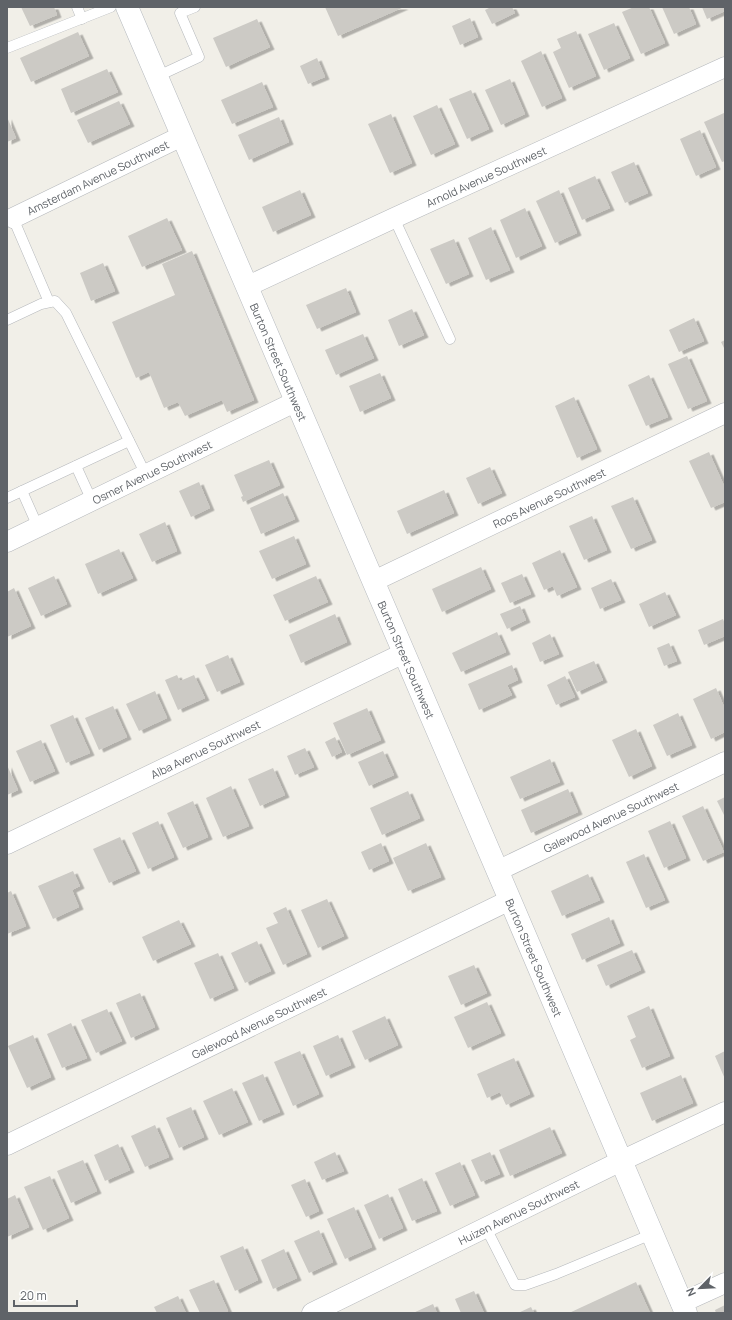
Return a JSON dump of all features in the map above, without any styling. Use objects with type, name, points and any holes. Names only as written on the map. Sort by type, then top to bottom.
[{"type":"main road","name":"Burton Street Southwest","points":[[127,7],[156,77],[248,286],[296,402],[374,581],[683,1308]]},
{"type":"street","name":"Arnold Avenue Southwest","points":[[248,286],[725,66]]},
{"type":"street","name":"Amsterdam Avenue Southwest","points":[[13,218],[182,136]]},
{"type":"street","name":"Osmer Avenue Southwest","points":[[7,542],[296,402]]},
{"type":"street","name":"Roos Avenue Southwest","points":[[374,581],[725,413]]},
{"type":"street","name":"Alba Avenue Southwest","points":[[7,844],[404,653]]},
{"type":"street","name":"Galewood Avenue Southwest","points":[[497,871],[725,762]]},
{"type":"street","name":"Galewood Avenue Southwest","points":[[7,1145],[510,900]]},
{"type":"street","name":"Huizen Avenue Southwest","points":[[312,1313],[621,1161],[725,1112]]},
{"type":"street","points":[[683,1308],[725,1283]]},
{"type":"lane","points":[[77,7],[82,19]]},
{"type":"lane","points":[[7,48],[111,7]]},
{"type":"lane","points":[[156,77],[199,57],[179,10],[195,7]]},
{"type":"lane","points":[[13,218],[49,302]]},
{"type":"lane","points":[[394,218],[450,339]]},
{"type":"lane","points":[[7,320],[41,304],[55,301],[66,313],[146,475]]},
{"type":"lane","points":[[7,498],[129,441]]},
{"type":"lane","points":[[76,466],[92,501]]},
{"type":"lane","points":[[22,491],[38,527]]},
{"type":"lane","points":[[486,1228],[515,1285],[525,1285],[556,1274],[652,1234]]},
{"type":"building","points":[[21,7],[54,7],[57,15],[30,26]]},
{"type":"building","points":[[325,7],[404,7],[338,36]]},
{"type":"building","points":[[491,7],[512,7],[515,13],[492,24],[485,10]]},
{"type":"building","points":[[634,7],[649,7],[665,43],[641,54],[622,12]]},
{"type":"building","points":[[662,7],[689,7],[696,24],[674,34]]},
{"type":"building","points":[[702,7],[725,7],[725,11],[707,19]]},
{"type":"building","points":[[470,18],[478,37],[460,45],[452,26]]},
{"type":"building","points":[[257,19],[270,47],[226,67],[213,38]]},
{"type":"building","points":[[614,23],[630,58],[604,70],[588,34]]},
{"type":"building","points":[[576,31],[596,76],[569,88],[553,52],[561,48],[557,39]]},
{"type":"building","points":[[78,32],[89,56],[31,82],[20,58]]},
{"type":"building","points":[[541,51],[562,98],[542,107],[521,61]]},
{"type":"building","points":[[317,58],[325,77],[308,84],[300,66]]},
{"type":"building","points":[[107,69],[118,92],[71,113],[61,89]]},
{"type":"building","points":[[510,79],[525,114],[501,125],[485,90]]},
{"type":"building","points":[[262,82],[273,107],[232,124],[221,100]]},
{"type":"building","points":[[471,90],[489,129],[467,139],[449,99]]},
{"type":"building","points":[[119,101],[130,124],[88,143],[77,120]]},
{"type":"building","points":[[437,105],[455,144],[431,155],[413,116]]},
{"type":"building","points":[[724,113],[725,161],[722,162],[704,122]]},
{"type":"building","points":[[391,114],[412,163],[390,173],[368,124]]},
{"type":"building","points":[[7,117],[16,138],[7,142]]},
{"type":"building","points":[[279,117],[289,142],[249,160],[238,135]]},
{"type":"building","points":[[700,130],[716,167],[696,176],[680,139]]},
{"type":"building","points":[[634,162],[648,193],[625,203],[611,172]]},
{"type":"building","points":[[595,176],[610,208],[582,220],[568,188]]},
{"type":"building","points":[[300,190],[311,215],[273,232],[262,207]]},
{"type":"building","points":[[559,190],[577,233],[555,243],[536,201]]},
{"type":"building","points":[[525,208],[542,246],[516,258],[500,220]]},
{"type":"building","points":[[167,218],[182,250],[142,267],[128,236]]},
{"type":"building","points":[[491,227],[510,270],[486,280],[468,238]]},
{"type":"building","points":[[454,239],[469,274],[446,284],[430,249]]},
{"type":"building","points":[[192,251],[254,400],[227,412],[222,400],[185,416],[178,402],[164,408],[149,372],[136,378],[112,322],[175,295],[162,264]]},
{"type":"building","points":[[103,263],[115,291],[91,301],[80,273]]},
{"type":"building","points":[[346,288],[356,312],[317,329],[306,305]]},
{"type":"building","points":[[412,309],[424,335],[399,346],[388,320]]},
{"type":"building","points":[[694,318],[704,341],[679,352],[669,330]]},
{"type":"building","points":[[363,334],[374,358],[336,375],[325,350]]},
{"type":"building","points":[[725,340],[725,350],[721,342]]},
{"type":"building","points":[[687,356],[707,401],[688,409],[668,364]]},
{"type":"building","points":[[380,373],[391,398],[360,412],[349,386]]},
{"type":"building","points":[[649,375],[668,417],[646,426],[628,385]]},
{"type":"building","points":[[574,397],[597,449],[577,458],[555,406]]},
{"type":"building","points":[[709,452],[725,488],[725,502],[711,508],[689,461]]},
{"type":"building","points":[[269,460],[280,485],[243,502],[241,497],[243,496],[234,475]]},
{"type":"building","points":[[490,467],[502,493],[478,504],[466,478]]},
{"type":"building","points":[[199,482],[210,508],[191,517],[179,491]]},
{"type":"building","points":[[444,490],[454,513],[407,534],[397,511]]},
{"type":"building","points":[[283,493],[295,519],[261,534],[250,508]]},
{"type":"building","points":[[633,497],[652,540],[631,549],[611,506]]},
{"type":"building","points":[[592,516],[607,550],[584,560],[569,526]]},
{"type":"building","points":[[165,522],[177,551],[152,562],[139,534]]},
{"type":"building","points":[[294,536],[306,564],[272,579],[259,551]]},
{"type":"building","points":[[119,549],[133,578],[98,594],[85,564]]},
{"type":"building","points":[[560,550],[577,587],[557,596],[553,586],[544,590],[532,563]]},
{"type":"building","points":[[481,567],[491,589],[442,612],[432,589]]},
{"type":"building","points":[[522,574],[531,594],[510,603],[501,583]]},
{"type":"building","points":[[54,576],[67,604],[41,616],[28,588]]},
{"type":"building","points":[[316,576],[328,602],[285,621],[273,595]]},
{"type":"building","points":[[611,579],[621,600],[600,609],[591,588]]},
{"type":"building","points":[[14,588],[31,626],[7,637],[7,592]]},
{"type":"building","points":[[665,592],[676,615],[649,627],[639,604]]},
{"type":"building","points":[[520,606],[526,620],[507,629],[500,614]]},
{"type":"building","points":[[335,614],[347,642],[301,663],[289,635]]},
{"type":"building","points":[[723,619],[725,624],[725,636],[704,645],[698,630]]},
{"type":"building","points":[[497,632],[506,652],[461,672],[452,653]]},
{"type":"building","points":[[550,634],[559,654],[540,662],[532,643]]},
{"type":"building","points":[[669,643],[677,661],[664,666],[657,648]]},
{"type":"building","points":[[228,655],[240,682],[217,692],[205,665]]},
{"type":"building","points":[[594,661],[603,680],[577,692],[568,672]]},
{"type":"building","points":[[512,665],[518,680],[507,685],[512,695],[479,710],[468,684]]},
{"type":"building","points":[[177,675],[180,681],[194,675],[205,698],[178,710],[165,680]]},
{"type":"building","points":[[565,676],[575,697],[556,705],[547,685]]},
{"type":"building","points":[[716,688],[725,709],[725,732],[711,739],[693,699]]},
{"type":"building","points":[[155,691],[167,718],[139,731],[126,704]]},
{"type":"building","points":[[113,706],[127,737],[99,750],[85,718]]},
{"type":"building","points":[[367,708],[381,740],[347,755],[333,723]]},
{"type":"building","points":[[678,713],[692,745],[667,756],[653,725]]},
{"type":"building","points":[[73,715],[90,753],[66,763],[50,725]]},
{"type":"building","points":[[636,729],[652,766],[629,777],[612,740]]},
{"type":"building","points":[[335,737],[342,752],[332,757],[325,742]]},
{"type":"building","points":[[41,740],[55,771],[30,782],[16,751]]},
{"type":"building","points":[[305,748],[314,767],[295,775],[287,756]]},
{"type":"building","points":[[383,751],[394,775],[369,786],[358,762]]},
{"type":"building","points":[[550,759],[560,782],[520,799],[510,777]]},
{"type":"building","points":[[7,765],[18,790],[7,795]]},
{"type":"building","points":[[273,768],[285,795],[260,806],[248,779]]},
{"type":"building","points":[[231,786],[249,826],[223,837],[206,798]]},
{"type":"building","points":[[568,789],[578,812],[531,833],[521,810]]},
{"type":"building","points":[[408,791],[420,818],[382,835],[370,808]]},
{"type":"building","points":[[725,797],[725,817],[717,801]]},
{"type":"building","points":[[193,801],[208,837],[183,848],[167,813]]},
{"type":"building","points":[[703,806],[724,852],[703,861],[682,816]]},
{"type":"building","points":[[158,821],[174,857],[148,869],[132,833]]},
{"type":"building","points":[[670,821],[686,858],[664,868],[648,831]]},
{"type":"building","points":[[120,837],[136,871],[109,883],[93,849]]},
{"type":"building","points":[[381,843],[389,861],[369,870],[361,852]]},
{"type":"building","points":[[426,843],[441,877],[408,891],[393,858]]},
{"type":"building","points":[[644,854],[665,900],[646,908],[626,862]]},
{"type":"building","points":[[73,871],[80,886],[72,890],[79,907],[53,919],[38,886]]},
{"type":"building","points":[[588,874],[600,900],[562,916],[551,891]]},
{"type":"building","points":[[11,891],[26,926],[7,934],[7,893]]},
{"type":"building","points":[[327,899],[344,936],[318,948],[301,910]]},
{"type":"building","points":[[286,907],[307,954],[283,965],[266,928],[278,923],[273,913]]},
{"type":"building","points":[[609,917],[620,943],[582,960],[571,934]]},
{"type":"building","points":[[179,920],[191,944],[153,961],[142,937]]},
{"type":"building","points":[[257,941],[271,971],[245,983],[231,953]]},
{"type":"building","points":[[632,950],[641,970],[606,986],[597,965]]},
{"type":"building","points":[[218,953],[234,988],[210,999],[194,963]]},
{"type":"building","points":[[474,965],[487,993],[461,1005],[448,976]]},
{"type":"building","points":[[140,993],[155,1027],[131,1038],[116,1003]]},
{"type":"building","points":[[487,1002],[501,1033],[468,1048],[454,1017]]},
{"type":"building","points":[[649,1006],[670,1056],[642,1068],[630,1040],[636,1037],[627,1016]]},
{"type":"building","points":[[107,1009],[122,1041],[96,1053],[81,1020]]},
{"type":"building","points":[[385,1016],[398,1045],[365,1060],[352,1031]]},
{"type":"building","points":[[71,1023],[87,1058],[62,1068],[47,1034]]},
{"type":"building","points":[[33,1035],[51,1077],[27,1088],[8,1046]]},
{"type":"building","points":[[338,1035],[351,1065],[326,1076],[313,1046]]},
{"type":"building","points":[[300,1051],[319,1094],[293,1106],[274,1062]]},
{"type":"building","points":[[725,1051],[725,1079],[715,1056]]},
{"type":"building","points":[[514,1058],[530,1094],[506,1105],[500,1092],[487,1098],[477,1074]]},
{"type":"building","points":[[263,1074],[280,1112],[259,1121],[242,1083]]},
{"type":"building","points":[[681,1075],[693,1103],[652,1121],[640,1093]]},
{"type":"building","points":[[232,1088],[248,1122],[219,1135],[203,1101]]},
{"type":"building","points":[[191,1107],[204,1137],[179,1148],[166,1118]]},
{"type":"building","points":[[155,1125],[169,1157],[145,1167],[131,1136]]},
{"type":"building","points":[[550,1127],[562,1153],[510,1176],[499,1150]]},
{"type":"building","points":[[118,1144],[130,1170],[105,1181],[94,1155]]},
{"type":"building","points":[[335,1152],[344,1171],[322,1180],[314,1162]]},
{"type":"building","points":[[490,1152],[500,1174],[481,1182],[471,1160]]},
{"type":"building","points":[[83,1160],[97,1191],[71,1203],[57,1171]]},
{"type":"building","points":[[460,1162],[475,1195],[450,1206],[435,1173]]},
{"type":"building","points":[[50,1176],[69,1218],[43,1230],[24,1187]]},
{"type":"building","points":[[422,1178],[437,1211],[412,1221],[398,1189]]},
{"type":"building","points":[[305,1179],[319,1211],[306,1217],[291,1185]]},
{"type":"building","points":[[388,1194],[403,1228],[379,1239],[364,1205]]},
{"type":"building","points":[[15,1195],[29,1227],[7,1237],[7,1199]]},
{"type":"building","points":[[354,1207],[372,1247],[345,1259],[327,1219]]},
{"type":"building","points":[[319,1230],[333,1262],[309,1273],[294,1241]]},
{"type":"building","points":[[243,1246],[258,1280],[235,1291],[220,1256]]},
{"type":"building","points":[[284,1249],[297,1278],[273,1289],[261,1260]]},
{"type":"building","points":[[214,1280],[228,1311],[224,1313],[200,1313],[189,1290]]},
{"type":"building","points":[[636,1282],[650,1313],[569,1313]]},
{"type":"building","points":[[474,1291],[484,1313],[461,1313],[455,1299]]},
{"type":"building","points":[[178,1296],[186,1313],[157,1313],[154,1307]]},
{"type":"building","points":[[433,1304],[437,1313],[413,1313]]},
{"type":"building","points":[[725,1305],[725,1313],[716,1313],[715,1310]]},
{"type":"building","points":[[531,1307],[534,1313],[518,1313]]}]
